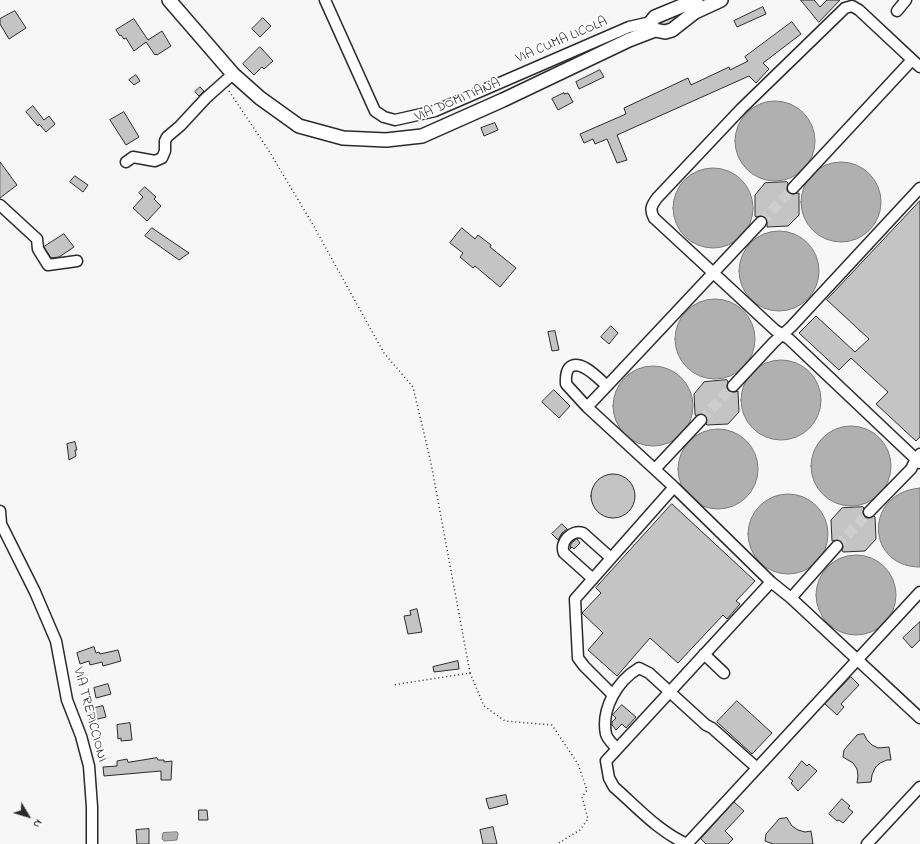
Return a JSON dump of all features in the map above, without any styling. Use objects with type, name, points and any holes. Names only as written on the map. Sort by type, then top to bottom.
[{"type":"main road","name":"VIA DOMITIANA","points":[[169,0],[229,78],[299,126],[343,138],[386,140],[422,136],[504,100],[629,40],[653,26],[655,17],[696,0]]},
{"type":"main road","name":"VIA DOMITIANA","points":[[653,26],[665,32],[672,30],[695,12],[720,0]]},
{"type":"street","name":"VIA CUMA LICOLA","points":[[325,0],[375,111],[384,117],[394,120],[435,111],[628,27],[653,26]]},
{"type":"street","points":[[897,10],[906,0]]},
{"type":"street","points":[[793,188],[916,64],[859,10],[852,6],[845,8],[730,120],[651,206],[651,213],[654,218],[774,330],[789,339],[919,459],[869,512]]},
{"type":"street","points":[[126,162],[133,157],[155,162],[162,158],[165,151],[165,141],[167,137],[229,78]]},
{"type":"street","points":[[733,386],[774,342],[791,328],[920,188]]},
{"type":"street","points":[[0,205],[37,239],[38,249],[48,265],[78,261]]},
{"type":"street","points":[[586,407],[761,222]]},
{"type":"street","points":[[607,386],[583,366],[578,365],[569,368],[566,384],[586,407],[655,469],[771,582],[791,598],[858,659],[920,718]]},
{"type":"street","points":[[655,469],[701,420]]},
{"type":"street","points":[[612,694],[578,658],[575,599],[674,487]]},
{"type":"street","name":"VIA TREPICCIONI","points":[[0,511],[1,524],[35,592],[56,641],[67,700],[81,736],[89,766],[92,807],[92,844]]},
{"type":"street","points":[[593,579],[564,553],[562,548],[563,543],[574,532],[578,531],[583,533],[611,558]]},
{"type":"street","points":[[791,598],[837,546]]},
{"type":"street","points":[[771,582],[606,761],[609,778],[614,787],[663,831],[677,840],[687,844],[920,592]]},
{"type":"street","points":[[704,654],[724,673]]},
{"type":"street","points":[[617,749],[606,735],[606,716],[608,705],[612,694],[632,672],[639,668],[649,672],[706,725],[712,728],[757,768]]},
{"type":"street","points":[[867,844],[920,787]]},
{"type":"path","points":[[229,78],[269,151],[312,222],[384,353],[413,388],[431,464],[470,673],[484,706],[505,721],[552,725],[578,764],[587,790],[582,797],[588,819],[580,830],[557,844]]},
{"type":"path","points":[[392,685],[470,673]]},
{"type":"shaded area","points":[[687,11],[667,26],[662,24],[666,17]]},
{"type":"shaded area","points":[[775,101],[790,104],[803,113],[812,126],[815,141],[812,156],[803,169],[790,178],[775,181],[760,178],[747,169],[738,156],[735,141],[738,126],[747,113],[760,104]]},
{"type":"shaded area","points":[[841,162],[856,165],[869,174],[878,187],[881,202],[878,217],[869,230],[856,239],[841,242],[826,239],[813,230],[804,217],[801,202],[804,187],[813,174],[826,165]]},
{"type":"shaded area","points":[[713,168],[728,171],[741,180],[750,193],[753,208],[750,223],[741,236],[728,245],[713,248],[698,245],[685,236],[676,223],[673,208],[676,193],[685,180],[698,171]]},
{"type":"shaded area","points":[[779,231],[794,234],[807,243],[816,256],[819,271],[816,286],[807,299],[794,308],[779,311],[764,308],[751,299],[742,286],[739,271],[742,256],[751,243],[764,234]]},
{"type":"shaded area","points":[[715,299],[730,302],[743,311],[752,324],[755,339],[752,354],[743,367],[730,376],[715,379],[700,376],[687,367],[678,354],[675,339],[678,324],[687,311],[700,302]]},
{"type":"shaded area","points":[[781,360],[796,363],[809,372],[818,385],[821,400],[818,415],[809,428],[796,437],[781,440],[766,437],[753,428],[744,415],[741,400],[744,385],[753,372],[766,363]]},
{"type":"shaded area","points":[[653,366],[668,369],[681,378],[690,391],[693,406],[690,421],[681,434],[668,443],[653,446],[638,443],[625,434],[616,421],[613,406],[616,391],[625,378],[638,369]]},
{"type":"shaded area","points":[[851,426],[866,429],[879,438],[888,451],[891,466],[888,481],[879,494],[866,503],[851,506],[836,503],[823,494],[814,481],[811,466],[814,451],[823,438],[836,429]]},
{"type":"shaded area","points":[[718,429],[733,432],[746,441],[755,454],[758,469],[755,484],[746,497],[733,506],[718,509],[703,506],[690,497],[681,484],[678,469],[681,454],[690,441],[703,432]]},
{"type":"shaded area","points":[[920,488],[920,567],[902,564],[889,555],[881,543],[878,529],[881,515],[888,502],[901,493]]},
{"type":"shaded area","points":[[788,494],[803,497],[816,506],[825,519],[828,534],[825,549],[816,562],[803,571],[788,574],[773,571],[760,562],[751,549],[748,534],[751,519],[760,506],[773,497]]},
{"type":"shaded area","points":[[856,555],[871,558],[884,567],[893,580],[896,595],[893,610],[884,623],[871,632],[856,635],[841,632],[828,623],[819,610],[816,595],[819,580],[828,567],[841,558]]},
{"type":"shaded area","points":[[177,832],[177,840],[164,841],[162,839],[163,833]]},
{"type":"building","points":[[801,0],[814,0],[820,7],[827,0],[840,0],[819,22]]},
{"type":"building","points":[[763,7],[766,14],[737,27],[734,21]]},
{"type":"building","points":[[15,11],[26,28],[9,39],[0,24],[0,19]]},
{"type":"building","points":[[263,18],[271,26],[260,37],[252,29]]},
{"type":"building","points":[[134,19],[148,40],[162,31],[171,46],[155,55],[146,42],[134,51],[126,38],[124,39],[121,35],[120,36],[116,30]]},
{"type":"building","points":[[792,22],[801,34],[763,63],[769,69],[756,83],[749,76],[617,135],[627,160],[617,163],[607,139],[595,144],[593,139],[584,143],[580,134],[626,114],[624,108],[688,78],[691,85],[729,67],[730,70],[748,61],[745,57]]},
{"type":"building","points":[[260,47],[273,61],[264,69],[262,67],[254,75],[243,64]]},
{"type":"building","points":[[600,70],[604,77],[579,89],[576,82]]},
{"type":"building","points":[[136,75],[140,81],[134,85],[129,80]]},
{"type":"building","points":[[200,87],[204,91],[199,96],[195,92]]},
{"type":"building","points":[[564,93],[568,93],[573,102],[558,110],[552,99]]},
{"type":"building","points":[[33,106],[44,120],[49,116],[55,124],[46,132],[39,124],[38,126],[26,112]]},
{"type":"building","points":[[124,112],[139,137],[126,145],[110,120]]},
{"type":"building","points":[[495,123],[498,130],[484,136],[481,128]]},
{"type":"building","points":[[0,162],[17,185],[0,198]]},
{"type":"building","points":[[75,176],[88,185],[83,192],[70,182]]},
{"type":"building","points":[[787,182],[788,192],[792,194],[799,193],[799,215],[788,226],[767,227],[765,217],[755,216],[755,195],[765,183]]},
{"type":"building","points":[[145,187],[156,197],[154,199],[161,206],[147,221],[133,208],[143,197],[139,193]]},
{"type":"building","points":[[920,201],[920,437],[916,441],[876,404],[888,392],[851,358],[839,370],[799,333],[816,316],[855,352],[869,339],[827,300]]},
{"type":"building","points":[[152,228],[189,253],[179,260],[145,236]]},
{"type":"building","points":[[462,228],[475,239],[478,235],[516,268],[500,287],[475,266],[473,268],[460,257],[463,253],[450,243]]},
{"type":"building","points":[[64,234],[74,247],[59,257],[51,258],[44,247]]},
{"type":"building","points":[[611,326],[618,333],[609,344],[601,337]]},
{"type":"building","points":[[555,331],[559,350],[552,351],[548,332]]},
{"type":"building","points":[[727,380],[727,388],[729,391],[738,391],[739,412],[728,424],[707,425],[705,415],[702,414],[696,416],[695,414],[694,394],[704,382]]},
{"type":"building","points":[[554,390],[570,406],[559,418],[542,402]]},
{"type":"building","points":[[75,442],[77,450],[75,450],[76,456],[69,460],[67,444]]},
{"type":"building","points":[[609,474],[617,474],[629,480],[635,492],[635,500],[629,512],[617,518],[609,518],[597,512],[591,500],[591,492],[597,480]]},
{"type":"building","points":[[672,504],[755,581],[736,601],[740,604],[727,619],[723,615],[678,663],[650,638],[617,676],[588,650],[603,633],[582,613],[601,593],[596,588]]},
{"type":"building","points":[[863,507],[865,517],[875,517],[876,539],[865,551],[843,552],[842,541],[832,541],[831,520],[842,508]]},
{"type":"building","points":[[562,524],[567,529],[562,533],[558,540],[552,534]]},
{"type":"building","points":[[577,539],[580,543],[574,549],[572,547],[570,549],[571,544]]},
{"type":"building","points":[[417,609],[422,632],[408,634],[404,616],[411,615],[410,611]]},
{"type":"building","points":[[920,622],[920,640],[912,648],[903,638]]},
{"type":"building","points":[[94,647],[96,653],[99,652],[100,654],[118,650],[121,661],[103,666],[102,662],[90,665],[89,661],[80,664],[77,653]]},
{"type":"building","points":[[458,661],[459,669],[434,672],[433,667]]},
{"type":"building","points":[[851,677],[859,685],[841,704],[844,707],[837,715],[825,704]]},
{"type":"building","points":[[108,684],[111,694],[96,698],[94,688]]},
{"type":"building","points":[[737,701],[772,733],[752,754],[717,722]]},
{"type":"building","points":[[622,705],[636,717],[626,728],[622,724],[616,730],[612,725],[612,722],[616,718],[613,715]]},
{"type":"building","points":[[103,706],[106,717],[90,721],[87,710]]},
{"type":"building","points":[[130,723],[132,740],[121,741],[121,738],[118,739],[117,725]]},
{"type":"building","points":[[864,734],[872,745],[878,748],[889,747],[891,760],[880,763],[875,768],[871,782],[857,783],[857,769],[853,763],[843,757],[844,750],[857,735]]},
{"type":"building","points":[[157,758],[158,760],[164,760],[164,762],[172,761],[171,780],[161,780],[161,771],[104,776],[103,767],[117,766],[117,761],[127,759],[128,762]]},
{"type":"building","points":[[802,761],[807,766],[809,764],[817,771],[798,791],[791,783],[793,781],[789,778]]},
{"type":"building","points":[[506,795],[508,804],[489,809],[486,799]]},
{"type":"building","points":[[842,799],[850,806],[848,808],[853,812],[843,823],[839,820],[837,821],[829,814]]},
{"type":"building","points":[[734,802],[744,811],[725,831],[733,839],[728,844],[706,844],[701,839]]},
{"type":"building","points":[[199,810],[207,810],[208,820],[199,820]]},
{"type":"building","points":[[787,818],[792,826],[798,830],[805,832],[811,831],[813,844],[773,844],[765,841],[766,834],[779,819]]},
{"type":"building","points":[[493,827],[497,844],[483,844],[480,830]]},
{"type":"building","points":[[149,829],[149,844],[137,844],[136,830]]},
{"type":"tunnel","points":[[761,222],[793,188]]},
{"type":"tunnel","points":[[701,420],[733,386]]},
{"type":"tunnel","points":[[837,546],[869,512]]}]
